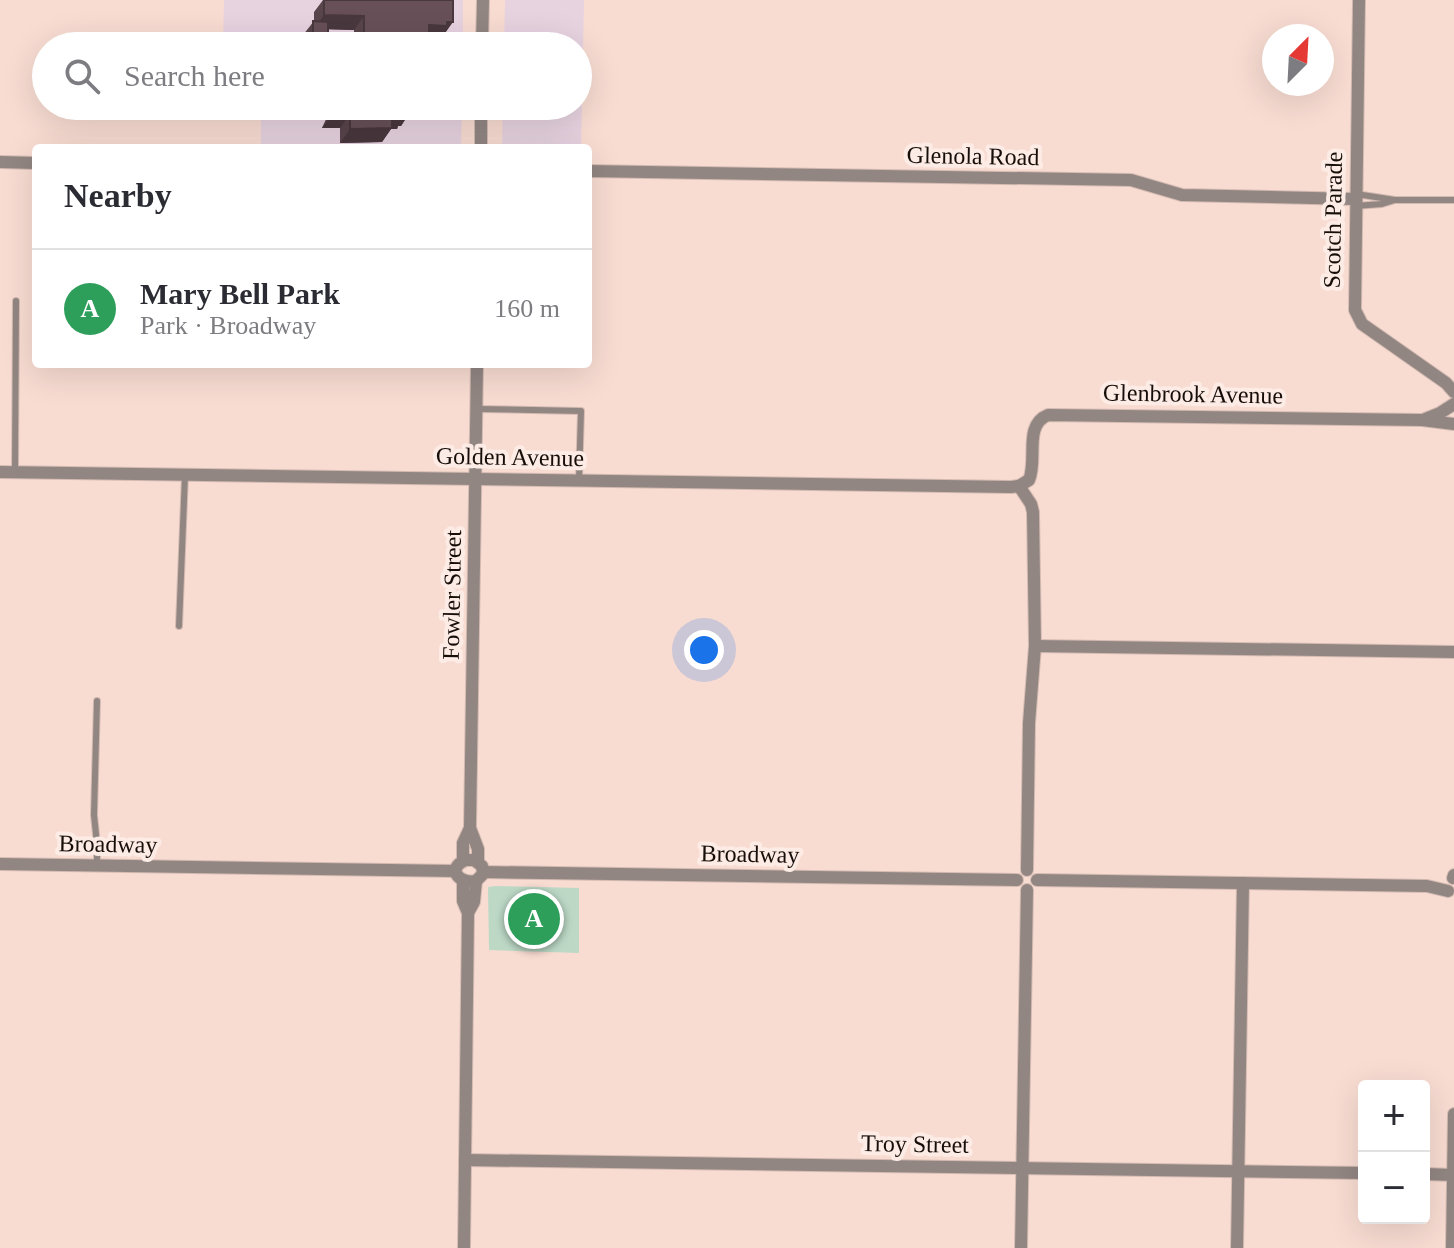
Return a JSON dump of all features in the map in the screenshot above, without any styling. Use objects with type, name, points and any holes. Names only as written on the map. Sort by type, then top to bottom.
[{"type":"street","points":[[482,32],[483,0]]},
{"type":"street","name":"Scotch Parade","points":[[1359,0],[1355,310],[1370,331],[1446,383],[1454,392]]},
{"type":"street","points":[[481,120],[481,144]]},
{"type":"street","points":[[0,162],[32,163]]},
{"type":"street","name":"Glenola Road","points":[[592,171],[1131,180],[1182,195],[1355,199]]},
{"type":"street","name":"Fowler Street","points":[[464,1248],[468,913],[463,901],[470,871],[463,843],[470,828],[477,368]]},
{"type":"street","name":"Glenbrook Avenue","points":[[1422,420],[1454,404]]},
{"type":"street","name":"Glenbrook Avenue","points":[[1019,486],[1031,476],[1035,426],[1048,415],[1422,420],[1454,424]]},
{"type":"street","name":"Golden Avenue","points":[[0,472],[1019,486]]},
{"type":"street","points":[[1019,486],[1033,512],[1035,646],[1029,723],[1027,870]]},
{"type":"street","points":[[1035,646],[1454,652]]},
{"type":"street","name":"Broadway","points":[[0,864],[1017,880]]},
{"type":"street","points":[[1027,870],[1033,872],[1037,880],[1033,888],[1027,890],[1021,888],[1017,880],[1021,871],[1027,870]]},
{"type":"street","points":[[1037,880],[1452,887]]},
{"type":"street","points":[[1237,1248],[1243,883]]},
{"type":"street","points":[[1021,1248],[1027,890]]},
{"type":"street","points":[[1452,1248],[1454,1114]]},
{"type":"street","name":"Troy Street","points":[[465,1160],[1358,1173]]},
{"type":"street","points":[[1430,1174],[1453,1176]]},
{"type":"lane","points":[[1355,199],[1454,200]]},
{"type":"lane","points":[[1355,199],[1382,204],[1395,200]]},
{"type":"lane","points":[[15,472],[16,301]]},
{"type":"lane","points":[[477,409],[581,411],[579,480]]},
{"type":"lane","points":[[179,626],[185,475]]},
{"type":"lane","points":[[97,701],[94,815],[97,866]]},
{"type":"shaded area","points":[[224,0],[463,0],[463,32],[223,32]]},
{"type":"shaded area","points":[[505,0],[584,0],[583,32],[504,32]]},
{"type":"shaded area","points":[[261,120],[462,120],[461,144],[261,144]]},
{"type":"shaded area","points":[[503,120],[582,120],[581,144],[502,144]]},
{"type":"green space","points":[[488,887],[579,888],[579,953],[489,950]]},
{"type":"building","points":[[324,0],[453,0],[453,22],[447,22],[447,26],[429,25],[429,32],[364,32],[364,16],[324,15]]},
{"type":"building","points":[[313,21],[328,22],[328,32],[313,32]]},
{"type":"building","points":[[350,120],[392,120],[392,128],[350,129]]},
{"type":"place","name":"Mary Bell Park","points":[[534,919]]}]
